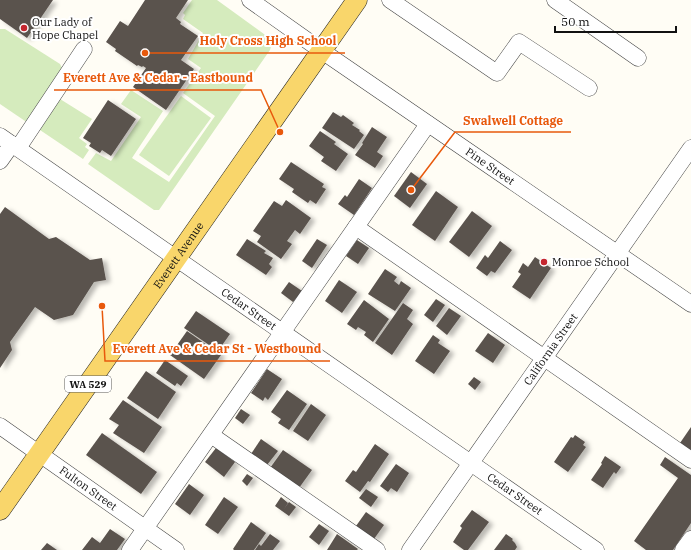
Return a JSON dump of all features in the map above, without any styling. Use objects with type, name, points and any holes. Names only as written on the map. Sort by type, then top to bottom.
[{"type":"main road","name":"Everett Avenue","points":[[0,510],[357,0]]},
{"type":"street","name":"Pine Street","points":[[250,0],[691,304]]},
{"type":"street","points":[[390,0],[497,73],[520,42],[589,88]]},
{"type":"street","points":[[555,0],[638,58]]},
{"type":"street","points":[[0,161],[10,143],[84,49]]},
{"type":"street","points":[[130,550],[428,124]]},
{"type":"street","name":"Cedar Street","points":[[10,143],[596,550]]},
{"type":"street","name":"California Street","points":[[410,550],[691,149]]},
{"type":"street","points":[[356,227],[691,460]]},
{"type":"street","name":"Fulton Street","points":[[0,426],[176,550]]},
{"type":"street","points":[[210,434],[377,550]]},
{"type":"street","points":[[683,550],[691,539]]},
{"type":"green space","points":[[192,0],[217,0],[268,37],[272,43],[270,50],[159,210],[154,210],[88,164],[96,153],[111,161],[141,117],[121,104],[131,90],[163,111],[132,158],[169,182],[215,116],[183,93],[201,68],[188,59],[203,33],[183,19],[185,15],[183,13]]},
{"type":"green space","points":[[0,29],[5,29],[60,64],[62,68],[28,123],[0,104]]},
{"type":"green space","points":[[181,96],[211,118],[169,176],[139,155]]},
{"type":"green space","points":[[60,99],[92,119],[79,138],[87,144],[85,147],[89,150],[83,159],[40,130]]},
{"type":"building","name":"Our Lady of Hope Chapel","points":[[0,0],[53,0],[27,38],[0,19]]},
{"type":"building","points":[[145,0],[188,0],[176,18],[181,22],[180,24],[198,36],[181,60],[194,69],[166,110],[133,87],[146,68],[143,66],[137,66],[115,51],[116,49],[106,42],[120,21],[128,26]]},
{"type":"building","points":[[108,100],[136,119],[111,156],[102,150],[100,153],[89,146],[91,143],[83,138]]},
{"type":"building","points":[[333,112],[341,117],[343,115],[354,123],[352,125],[360,130],[359,131],[364,135],[354,149],[322,128]]},
{"type":"building","points":[[372,127],[387,137],[377,152],[383,156],[375,168],[355,155]]},
{"type":"building","points":[[320,131],[336,142],[334,144],[348,154],[336,171],[321,161],[324,157],[309,146]]},
{"type":"building","points":[[291,162],[324,184],[322,187],[326,189],[316,204],[310,200],[308,203],[292,192],[294,189],[279,179]]},
{"type":"building","points":[[411,172],[427,184],[410,208],[394,196]]},
{"type":"building","points":[[359,179],[372,188],[354,215],[338,204],[345,195],[347,197]]},
{"type":"building","points":[[436,191],[458,207],[435,241],[412,225]]},
{"type":"building","points":[[286,200],[311,218],[300,234],[295,230],[287,241],[292,244],[281,259],[257,242],[261,236],[253,231],[274,201],[282,206]]},
{"type":"building","points":[[5,207],[49,239],[56,237],[90,260],[102,258],[106,280],[94,282],[73,315],[54,320],[35,307],[10,342],[12,350],[0,368],[0,214]]},
{"type":"building","points":[[472,211],[492,226],[469,257],[449,242]]},
{"type":"building","points":[[247,239],[266,251],[264,253],[273,258],[269,264],[272,267],[266,275],[236,255]]},
{"type":"building","points":[[317,239],[327,245],[312,268],[302,261]]},
{"type":"building","points":[[357,240],[369,248],[358,264],[346,256]]},
{"type":"building","points":[[500,241],[512,250],[495,273],[491,271],[487,276],[476,268],[485,255],[488,258]]},
{"type":"building","points":[[535,257],[551,268],[530,299],[512,287],[521,274],[518,272],[523,263],[528,267]]},
{"type":"building","points":[[385,269],[397,277],[394,281],[399,285],[401,281],[411,288],[395,311],[368,294]]},
{"type":"building","points":[[339,280],[357,292],[342,313],[325,301]]},
{"type":"building","points":[[289,282],[302,291],[293,302],[281,293]]},
{"type":"building","points":[[436,299],[445,305],[433,322],[424,315]]},
{"type":"building","points":[[364,300],[389,319],[373,342],[364,335],[366,332],[358,327],[356,330],[347,324]]},
{"type":"building","points":[[403,303],[413,310],[407,319],[413,324],[392,355],[375,343]]},
{"type":"building","points":[[449,308],[461,316],[447,335],[436,326]]},
{"type":"building","points":[[196,311],[230,334],[218,351],[184,328]]},
{"type":"building","points":[[187,331],[221,355],[204,379],[170,355]]},
{"type":"building","points":[[488,333],[505,345],[493,363],[475,351]]},
{"type":"building","points":[[433,335],[440,340],[438,343],[450,351],[434,374],[415,361]]},
{"type":"building","points":[[165,360],[188,376],[181,386],[177,383],[175,386],[156,373]]},
{"type":"building","points":[[267,369],[282,379],[268,400],[265,397],[263,401],[251,393]]},
{"type":"building","points":[[146,371],[176,392],[158,419],[127,398]]},
{"type":"building","points":[[474,377],[481,382],[475,390],[468,384]]},
{"type":"building","points":[[287,390],[307,404],[289,430],[278,423],[281,419],[271,412]]},
{"type":"building","points":[[123,400],[162,427],[144,453],[113,433],[119,425],[109,419]]},
{"type":"building","points":[[311,404],[326,415],[308,441],[293,431]]},
{"type":"building","points":[[241,409],[250,415],[243,424],[235,418]]},
{"type":"building","points":[[691,427],[691,451],[680,443]]},
{"type":"building","points":[[102,433],[157,472],[141,494],[86,455]]},
{"type":"building","points":[[575,435],[585,442],[583,445],[586,447],[568,472],[554,462],[571,437],[573,438]]},
{"type":"building","points":[[261,439],[278,451],[267,465],[251,454]]},
{"type":"building","points":[[375,444],[389,454],[370,482],[368,481],[360,492],[345,481],[353,470],[356,472]]},
{"type":"building","points":[[216,448],[235,462],[224,477],[205,462]]},
{"type":"building","points":[[283,450],[312,470],[299,488],[270,468]]},
{"type":"building","points":[[605,456],[621,467],[616,474],[614,472],[603,488],[591,480],[602,464],[601,463]]},
{"type":"building","points":[[665,457],[691,475],[691,523],[673,550],[646,550],[634,541],[678,478],[660,465]]},
{"type":"building","points":[[396,464],[409,473],[397,492],[391,488],[388,492],[380,486]]},
{"type":"building","points":[[247,474],[253,478],[247,486],[242,481]]},
{"type":"building","points":[[189,484],[204,495],[190,515],[175,504]]},
{"type":"building","points":[[366,489],[378,497],[371,507],[359,498]]},
{"type":"building","points":[[224,497],[238,507],[218,534],[205,525]]},
{"type":"building","points":[[281,497],[288,503],[284,509],[289,502],[296,507],[289,516],[275,506]]},
{"type":"building","points":[[472,510],[489,522],[468,550],[464,550],[453,542],[462,528],[460,526]]},
{"type":"building","points":[[366,512],[384,525],[374,539],[356,526]]},
{"type":"building","points":[[251,522],[266,533],[254,550],[234,550],[233,549]]},
{"type":"building","points":[[319,524],[329,531],[319,545],[309,537]]},
{"type":"building","points":[[110,529],[125,539],[117,550],[82,550],[92,537],[100,543]]},
{"type":"building","points":[[270,534],[280,541],[273,550],[255,550],[259,544],[261,546]]},
{"type":"building","points":[[337,534],[358,549],[327,550]]},
{"type":"building","points":[[506,534],[513,539],[512,540],[517,547],[515,550],[494,550]]},
{"type":"building","points":[[47,543],[57,550],[41,550]]},
{"type":"place","name":"Our Lady of Hope Chapel","points":[[24,28]]},
{"type":"place","name":"Holy Cross High School","points":[[145,53]]},
{"type":"place","name":"Everett Ave & Cedar - Eastbound","points":[[280,132]]},
{"type":"place","name":"Swalwell Cottage","points":[[411,190]]},
{"type":"place","name":"Monroe School","points":[[544,262]]},
{"type":"place","name":"Everett Ave & Cedar St - Westbound","points":[[102,306]]}]
